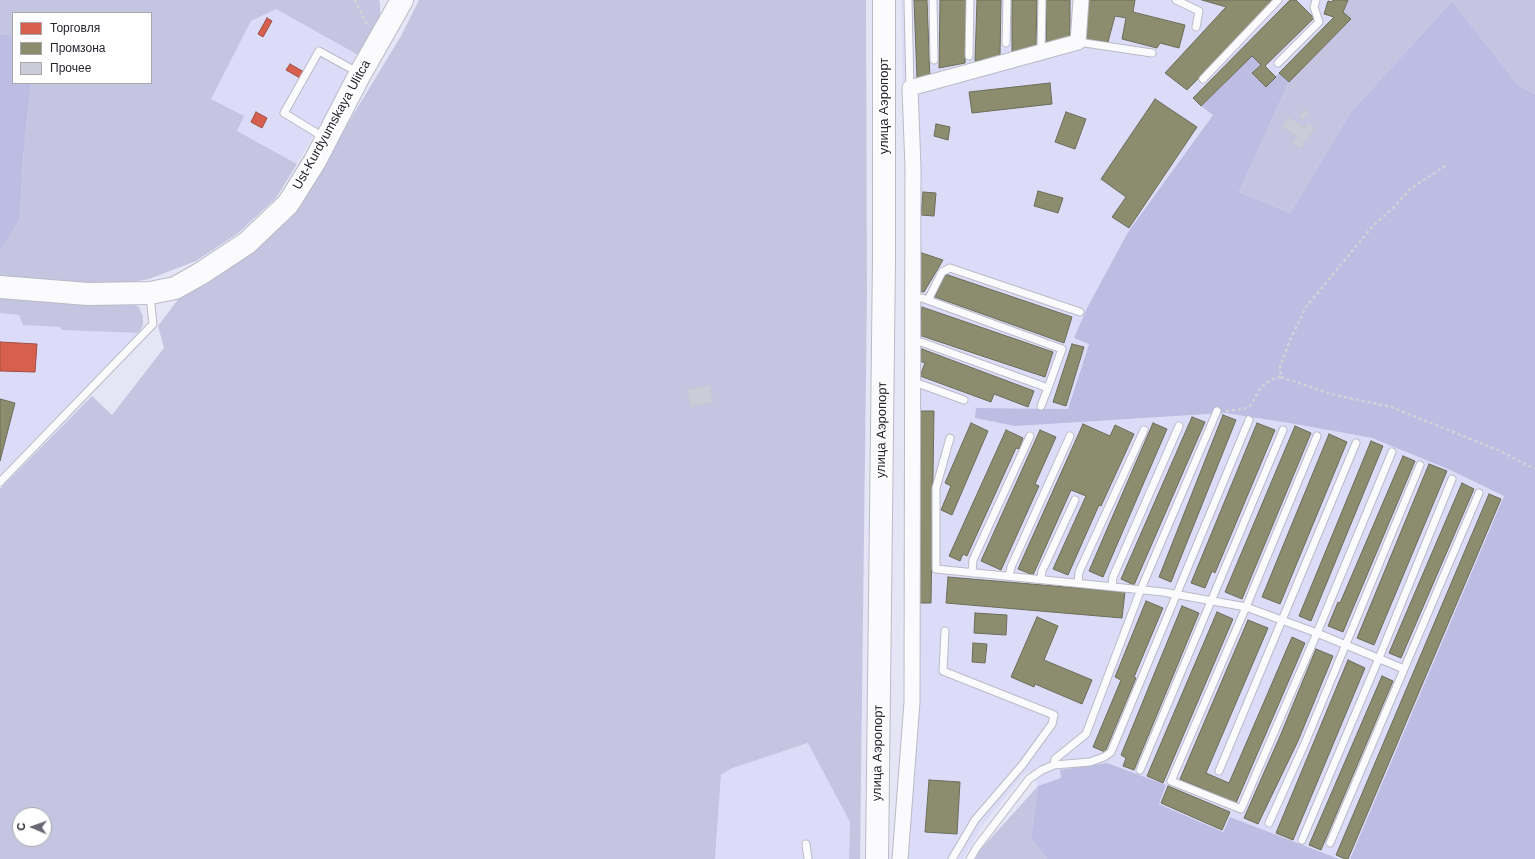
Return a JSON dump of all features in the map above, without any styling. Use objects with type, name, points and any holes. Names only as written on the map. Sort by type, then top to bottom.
[{"type":"main road","points":[[387,0],[389,4],[390,23]]},
{"type":"main road","name":"Ust-Kurdyumskaya Ulitca","points":[[0,287],[88,294],[150,293],[176,288],[247,243],[288,204],[315,161],[360,74],[402,0]]},
{"type":"main road","name":"улица Аэропорт","points":[[877,859],[884,258],[884,0]]},
{"type":"street","points":[[900,859],[912,702],[913,168],[910,88],[1078,42],[1081,0]]},
{"type":"lane","points":[[908,0],[910,88]]},
{"type":"lane","points":[[933,0],[934,60]]},
{"type":"lane","points":[[969,56],[970,0]]},
{"type":"lane","points":[[1006,43],[1007,0]]},
{"type":"lane","points":[[1041,53],[1042,0]]},
{"type":"lane","points":[[1176,0],[1199,11],[1196,27]]},
{"type":"lane","points":[[1203,79],[1278,0]]},
{"type":"lane","points":[[1278,62],[1319,22],[1314,7],[1316,0]]},
{"type":"lane","points":[[1078,42],[1152,54]]},
{"type":"lane","points":[[326,139],[284,113],[319,51],[360,74]]},
{"type":"lane","points":[[928,300],[942,272],[950,268],[1080,312]]},
{"type":"lane","points":[[0,482],[153,324],[150,293]]},
{"type":"lane","points":[[913,298],[928,300],[1062,348],[1042,406]]},
{"type":"lane","points":[[913,342],[921,342],[1048,388]]},
{"type":"lane","points":[[912,384],[920,384],[964,400]]},
{"type":"lane","points":[[1054,765],[1055,759],[1086,734],[1141,589],[1217,411]]},
{"type":"lane","points":[[970,859],[977,847],[1029,779],[1042,770],[1054,765],[1090,762],[1104,757],[1111,752],[1249,420]]},
{"type":"lane","points":[[1112,586],[1113,577],[1179,426]]},
{"type":"lane","points":[[1078,583],[1079,572],[1144,430]]},
{"type":"lane","points":[[1140,770],[1283,430]]},
{"type":"lane","points":[[972,573],[973,560],[1030,436]]},
{"type":"lane","points":[[1009,576],[1011,566],[1070,436]]},
{"type":"lane","points":[[1317,436],[1246,607],[1171,780],[1241,809],[1392,452]]},
{"type":"lane","points":[[950,438],[936,488],[936,569],[1141,589],[1246,607],[1317,632],[1404,669]]},
{"type":"lane","points":[[1219,771],[1356,443]]},
{"type":"lane","points":[[1269,823],[1305,744],[1420,465]]},
{"type":"lane","points":[[1302,840],[1379,658],[1452,479]]},
{"type":"lane","points":[[1330,843],[1479,493]]},
{"type":"lane","points":[[1041,580],[1042,571],[1075,500]]},
{"type":"lane","points":[[945,631],[944,671],[1054,715],[1052,724],[1023,764],[975,820],[952,859]]},
{"type":"lane","points":[[806,844],[808,859]]},
{"type":"path","points":[[354,0],[369,27]]},
{"type":"path","points":[[1281,377],[1280,366],[1290,340],[1306,307],[1372,227],[1395,206],[1410,189],[1448,164]]},
{"type":"path","points":[[1217,411],[1244,410],[1251,405],[1261,387],[1273,379],[1281,377],[1331,394],[1391,407],[1498,450],[1535,469]]},
{"type":"shaded area","points":[[0,0],[379,0],[380,2],[380,15],[378,23],[360,56],[276,9],[251,21],[211,99],[244,116],[237,131],[297,164],[276,198],[237,234],[196,261],[149,279],[120,284],[0,281],[0,252],[20,219],[23,159],[31,84],[152,84],[152,12],[12,12],[12,35],[0,34]]},
{"type":"shaded area","points":[[419,0],[866,0],[867,295],[860,859],[849,859],[850,822],[808,743],[730,769],[721,775],[715,859],[0,859],[0,489],[92,396],[112,415],[164,348],[158,326],[180,297],[294,212],[401,36]]},
{"type":"shaded area","points":[[901,0],[1348,0],[1351,19],[1279,73],[1266,87],[1252,73],[1202,107],[1213,114],[1128,232],[1087,308],[1074,338],[1089,343],[1068,409],[976,408],[1082,421],[1225,413],[1295,424],[1372,438],[1448,469],[1504,496],[1350,859],[1339,859],[1231,817],[1223,832],[1159,804],[1166,785],[1061,770],[1062,778],[1038,786],[1031,770],[1024,774],[982,826],[963,859],[906,859],[919,252],[903,93]]},
{"type":"shaded area","points":[[1348,0],[1535,0],[1535,94],[1519,86],[1452,1],[1350,113],[1290,213],[1239,192],[1289,82],[1351,19],[1343,12]]},
{"type":"shaded area","points":[[1452,1],[1519,86],[1535,94],[1535,859],[1350,859],[1504,496],[1448,469],[1372,438],[1295,424],[1225,413],[1015,426],[975,418],[976,408],[1068,409],[1089,344],[1074,338],[1087,308],[1128,232],[1213,115],[1201,106],[1252,56],[1261,65],[1252,73],[1266,87],[1279,73],[1289,82],[1239,192],[1290,213],[1350,113]]},
{"type":"shaded area","points":[[276,8],[360,56],[297,164],[236,131],[210,99],[251,21]]},
{"type":"shaded area","points":[[0,34],[12,35],[12,84],[31,84],[23,159],[20,219],[0,252]]},
{"type":"shaded area","points":[[0,296],[131,304],[139,307],[143,317],[143,325],[138,333],[62,330],[60,327],[23,325],[19,315],[0,313]]},
{"type":"shaded area","points":[[0,313],[20,315],[23,325],[60,327],[63,330],[138,333],[0,475]]},
{"type":"shaded area","points":[[809,743],[850,822],[849,859],[715,859],[721,775],[730,769]]},
{"type":"shaded area","points":[[1107,763],[1166,785],[1159,804],[1223,832],[1230,817],[1339,859],[1047,859],[1031,838],[1038,786],[1061,778],[1060,770]]},
{"type":"shaded area","points":[[1038,786],[1031,838],[1047,859],[975,859],[981,849]]},
{"type":"building: Торговля","points":[[267,18],[272,21],[263,37],[258,34]]},
{"type":"building: Торговля","points":[[290,64],[304,72],[300,78],[286,70]]},
{"type":"building: Торговля","points":[[256,112],[267,118],[262,128],[251,122]]},
{"type":"building: Торговля","points":[[0,342],[37,344],[35,372],[0,371]]},
{"type":"building: Промзона","points":[[914,0],[927,0],[930,79],[917,79]]},
{"type":"building: Промзона","points":[[940,0],[966,0],[965,63],[939,68]]},
{"type":"building: Промзона","points":[[977,0],[1001,0],[1000,56],[975,61]]},
{"type":"building: Промзона","points":[[1012,0],[1037,0],[1036,45],[1012,52]]},
{"type":"building: Промзона","points":[[1046,0],[1070,0],[1070,39],[1046,44]]},
{"type":"building: Промзона","points":[[1087,0],[1135,0],[1133,12],[1185,25],[1179,48],[1160,43],[1157,48],[1122,39],[1126,18],[1115,16],[1108,42],[1084,39]]},
{"type":"building: Промзона","points":[[1202,0],[1271,0],[1270,5],[1187,90],[1165,73],[1226,7]]},
{"type":"building: Промзона","points":[[1290,0],[1296,0],[1314,18],[1265,66],[1276,77],[1266,87],[1252,73],[1261,65],[1252,56],[1201,106],[1193,98]]},
{"type":"building: Промзона","points":[[1333,0],[1348,0],[1343,12],[1351,19],[1289,82],[1279,73],[1334,17],[1324,14],[1328,1],[1332,2]]},
{"type":"building: Промзона","points":[[1050,83],[1052,104],[972,113],[969,92]]},
{"type":"building: Промзона","points":[[1155,99],[1197,127],[1129,228],[1112,217],[1126,197],[1101,179]]},
{"type":"building: Промзона","points":[[1066,112],[1086,119],[1075,149],[1055,142]]},
{"type":"building: Промзона","points":[[936,124],[950,127],[948,140],[934,136]]},
{"type":"building: Промзона","points":[[1038,191],[1063,198],[1058,213],[1034,206]]},
{"type":"building: Промзона","points":[[923,192],[936,193],[934,216],[921,215]]},
{"type":"building: Промзона","points":[[919,252],[943,260],[924,292],[920,291]]},
{"type":"building: Промзона","points":[[945,274],[1072,317],[1064,343],[935,297]]},
{"type":"building: Промзона","points":[[922,307],[1053,352],[1045,377],[919,335]]},
{"type":"building: Промзона","points":[[1072,344],[1084,347],[1066,406],[1053,402]]},
{"type":"building: Промзона","points":[[922,349],[1034,391],[1028,407],[994,394],[991,402],[920,376],[925,363],[917,360]]},
{"type":"building: Промзона","points":[[0,399],[15,403],[0,461]]},
{"type":"building: Промзона","points":[[918,411],[934,411],[931,603],[917,603]]},
{"type":"building: Промзона","points":[[1223,415],[1236,420],[1171,582],[1159,577]]},
{"type":"building: Промзона","points":[[1192,417],[1205,422],[1134,585],[1121,579]]},
{"type":"building: Промзона","points":[[971,423],[988,431],[952,515],[941,510],[951,486],[945,483]]},
{"type":"building: Промзона","points":[[1153,423],[1167,429],[1103,577],[1089,571]]},
{"type":"building: Промзона","points":[[1257,423],[1275,430],[1215,573],[1212,571],[1205,588],[1191,583]]},
{"type":"building: Промзона","points":[[1083,424],[1110,436],[1115,425],[1134,434],[1101,506],[1099,505],[1068,575],[1053,569],[1086,496],[1071,490],[1033,575],[1018,569]]},
{"type":"building: Промзона","points":[[1295,426],[1311,433],[1242,599],[1225,592]]},
{"type":"building: Промзона","points":[[1006,430],[1023,438],[1019,449],[1016,448],[967,556],[963,554],[960,561],[949,556]]},
{"type":"building: Промзона","points":[[1040,430],[1056,437],[1035,484],[1039,486],[1001,570],[981,561]]},
{"type":"building: Промзона","points":[[1329,434],[1347,442],[1280,604],[1262,597]]},
{"type":"building: Промзона","points":[[1371,441],[1383,446],[1311,621],[1299,616]]},
{"type":"building: Промзона","points":[[1403,456],[1415,461],[1343,632],[1328,626],[1338,602],[1340,603]]},
{"type":"building: Промзона","points":[[1429,464],[1447,471],[1374,645],[1357,638]]},
{"type":"building: Промзона","points":[[1462,483],[1474,489],[1401,658],[1389,653]]},
{"type":"building: Промзона","points":[[1489,494],[1501,499],[1348,859],[1345,859],[1336,855]]},
{"type":"building: Промзона","points":[[948,577],[1125,592],[1122,618],[946,603]]},
{"type":"building: Промзона","points":[[1146,601],[1163,608],[1105,752],[1093,747],[1121,680],[1115,677]]},
{"type":"building: Промзона","points":[[1182,606],[1199,613],[1134,770],[1123,766],[1126,758],[1121,755]]},
{"type":"building: Промзона","points":[[1217,612],[1233,619],[1163,783],[1147,776]]},
{"type":"building: Промзона","points":[[975,613],[1007,615],[1006,635],[974,633]]},
{"type":"building: Промзона","points":[[1037,617],[1058,626],[1044,660],[1092,680],[1082,704],[1035,684],[1034,687],[1011,677]]},
{"type":"building: Промзона","points":[[1248,620],[1268,628],[1206,773],[1229,783],[1292,637],[1305,643],[1236,803],[1180,779]]},
{"type":"building: Промзона","points":[[973,643],[987,644],[985,663],[972,662]]},
{"type":"building: Промзона","points":[[1316,649],[1333,656],[1298,741],[1258,824],[1244,818]]},
{"type":"building: Промзона","points":[[1348,660],[1365,668],[1293,840],[1276,833]]},
{"type":"building: Промзона","points":[[1382,676],[1393,681],[1321,850],[1309,845]]},
{"type":"building: Промзона","points":[[929,780],[960,782],[957,834],[925,832]]},
{"type":"building: Промзона","points":[[1168,786],[1230,812],[1222,830],[1161,803]]},
{"type":"building: Прочее","points":[[1305,109],[1309,112],[1303,120],[1299,117]]},
{"type":"building: Прочее","points":[[1289,117],[1305,128],[1308,123],[1315,128],[1300,148],[1292,143],[1297,137],[1282,126]]},
{"type":"building: Прочее","points":[[710,385],[713,402],[691,407],[687,390]]}]
